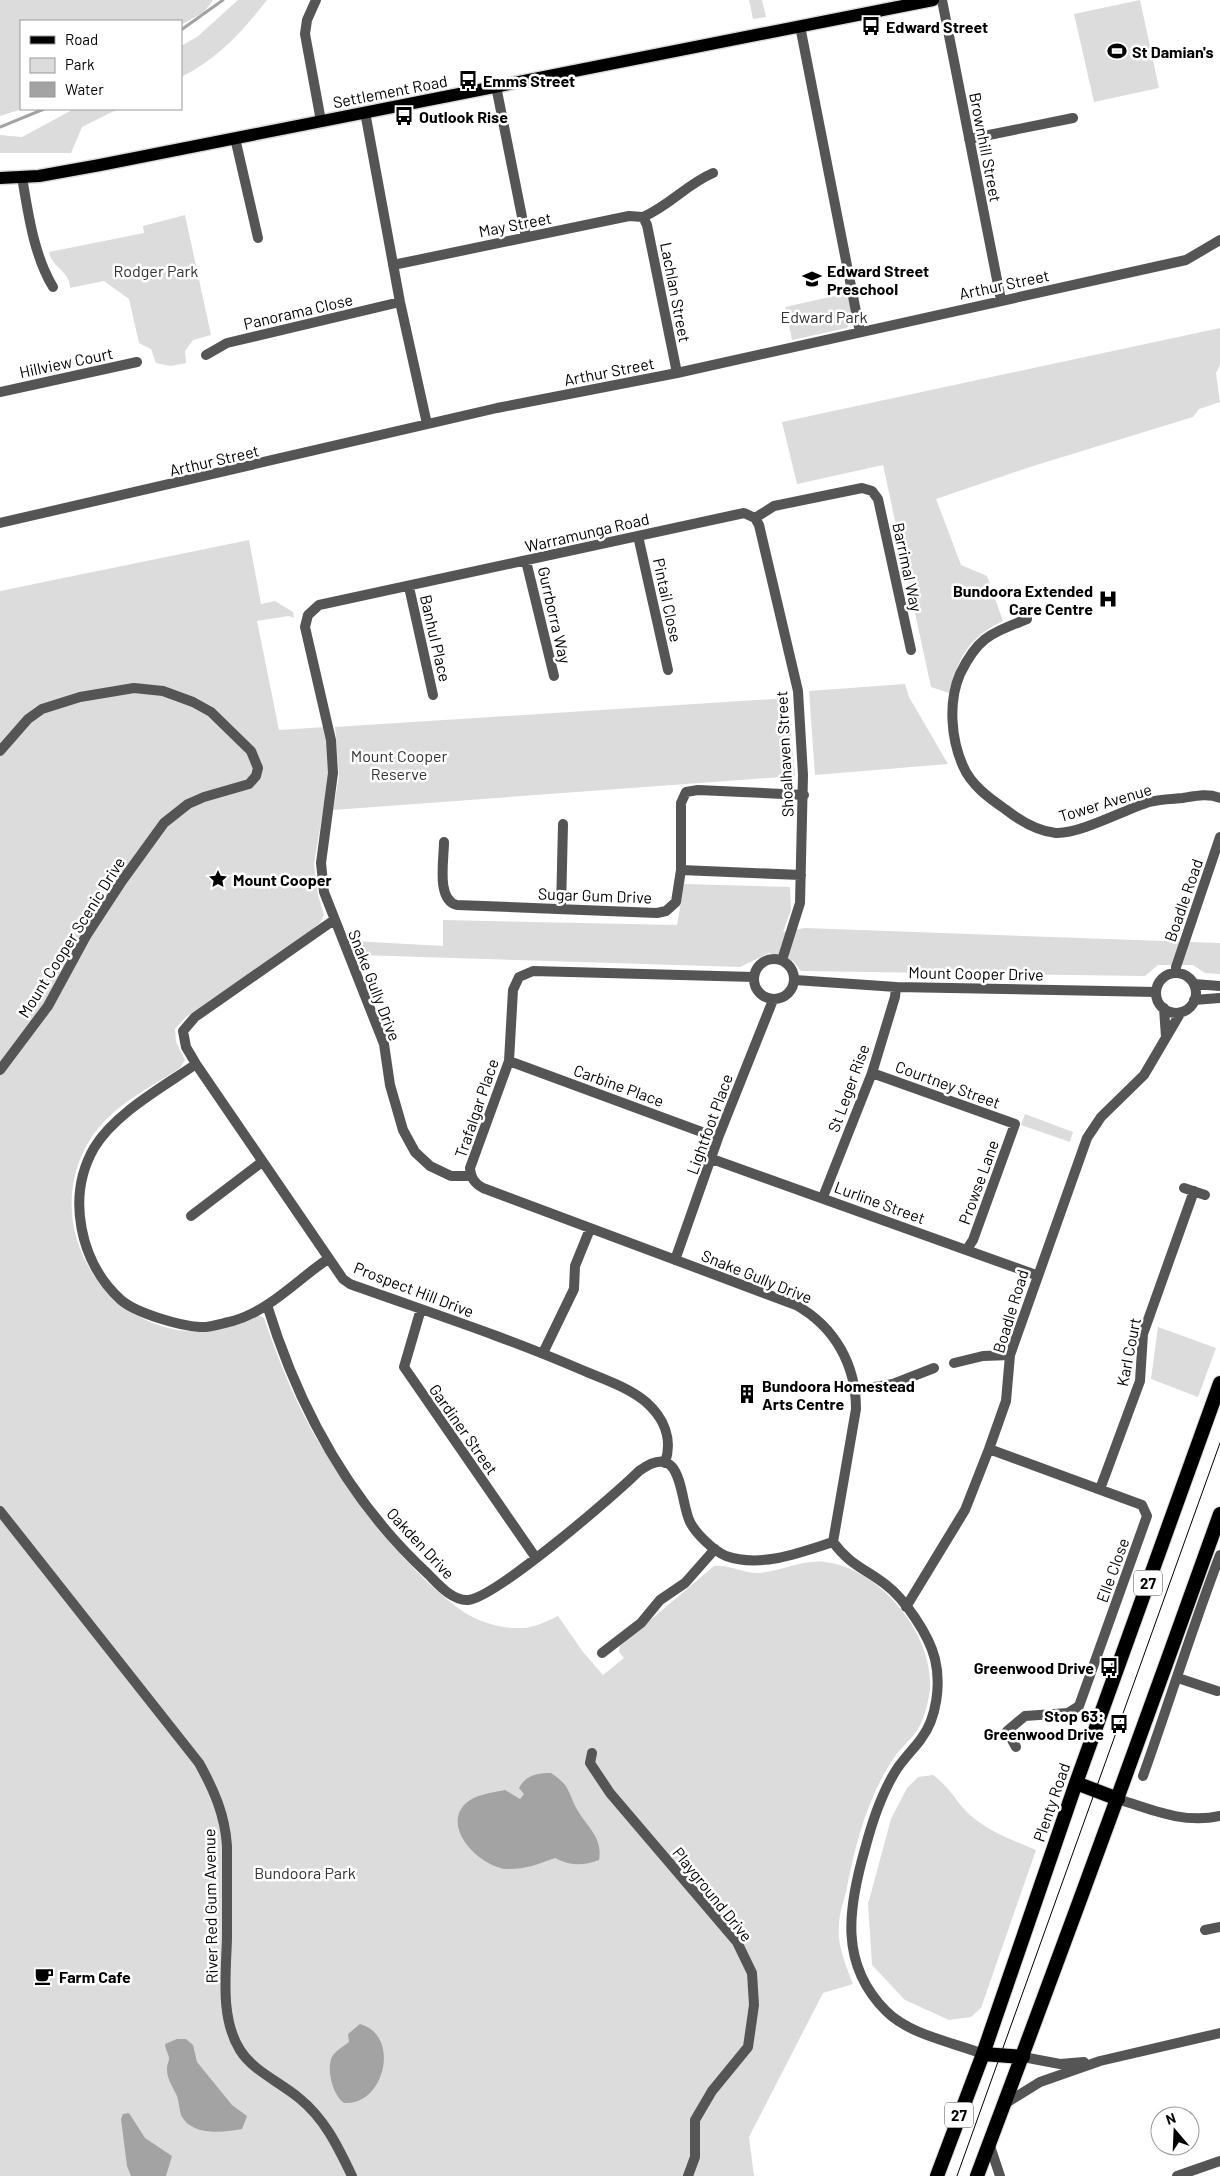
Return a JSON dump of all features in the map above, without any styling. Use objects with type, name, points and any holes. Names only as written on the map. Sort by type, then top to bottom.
[{"type":"highway","name":"Plenty Road","points":[[937,2176],[983,2054],[1076,1783],[1220,1383]]},
{"type":"highway","name":"27","points":[[977,2176],[1023,2057],[1056,1960],[1118,1799],[1220,1514]]},
{"type":"highway","points":[[1076,1783],[1118,1799]]},
{"type":"highway","points":[[983,2054],[1023,2057]]},
{"type":"main road","name":"Settlement Road","points":[[0,178],[65,171],[933,0]]},
{"type":"street","points":[[316,0],[307,20],[305,34],[321,121]]},
{"type":"street","name":"Brownhill Street","points":[[942,0],[1001,300]]},
{"type":"street","points":[[800,26],[860,332]]},
{"type":"street","points":[[496,86],[526,237]]},
{"type":"street","points":[[365,112],[400,302],[427,424]]},
{"type":"street","points":[[969,139],[1073,118]]},
{"type":"street","points":[[235,138],[258,238]]},
{"type":"street","points":[[643,217],[664,207],[694,183],[714,173]]},
{"type":"street","points":[[22,177],[39,255],[46,275],[53,287]]},
{"type":"street","name":"May Street","points":[[393,265],[629,216],[643,217]]},
{"type":"street","name":"Lachlan Street","points":[[643,217],[647,225],[677,372]]},
{"type":"street","name":"Arthur Street","points":[[1,521],[427,424],[677,372],[1186,260],[1220,240]]},
{"type":"street","name":"Panorama Close","points":[[206,355],[226,342],[400,302]]},
{"type":"street","name":"Hillview Court","points":[[0,392],[138,362]]},
{"type":"street","name":"Barrimal Way","points":[[755,518],[774,506],[862,488],[872,491],[878,499],[911,650]]},
{"type":"street","name":"Warramunga Road","points":[[308,615],[319,605],[744,513],[755,518]]},
{"type":"street","name":"Shoalhaven Street","points":[[755,518],[759,525],[798,691],[804,795],[800,903],[797,918],[782,960]]},
{"type":"street","name":"Pintail Close","points":[[638,536],[668,670]]},
{"type":"street","name":"Gurrborra Way","points":[[526,561],[554,676]]},
{"type":"street","name":"Banhul Place","points":[[409,587],[433,695]]},
{"type":"street","name":"Snake Gully Drive","points":[[308,615],[305,627],[331,740],[333,773],[321,863],[324,892],[384,1044],[390,1085],[403,1130],[415,1152],[430,1166],[451,1176],[471,1176],[476,1184],[483,1188],[796,1305],[825,1325],[842,1348],[856,1390],[856,1409],[833,1542]]},
{"type":"street","name":"Tower Avenue","points":[[1027,619],[993,633],[976,645],[956,684],[952,728],[954,738],[965,772],[990,798],[1015,817],[1050,832],[1072,831],[1151,802],[1207,795],[1220,798]]},
{"type":"street","name":"Mount Cooper Scenic Drive","points":[[0,751],[28,719],[42,709],[80,697],[134,688],[163,691],[193,702],[211,712],[251,751],[258,768],[256,776],[249,784],[204,797],[188,804],[164,823],[122,880],[86,936],[48,1006],[0,1070]]},
{"type":"street","name":"Sugar Gum Drive","points":[[444,842],[443,890],[444,896],[453,904],[657,913],[666,911],[676,902],[681,870],[682,803],[686,792],[698,790],[804,795]]},
{"type":"street","points":[[561,909],[563,824]]},
{"type":"street","name":"Boadle Road","points":[[1176,973],[1176,967],[1220,837]]},
{"type":"street","points":[[681,870],[801,875]]},
{"type":"street","name":"Prospect Hill Drive","points":[[334,920],[195,1017],[183,1031],[186,1047],[196,1064],[343,1279],[350,1284],[543,1353],[629,1390],[646,1403],[668,1433],[669,1449],[665,1463]]},
{"type":"street","points":[[770,959],[782,960],[791,967],[795,980],[790,993],[779,1000],[773,1000],[766,998],[756,990],[754,977],[759,966],[770,959]]},
{"type":"street","name":"Trafalgar Place","points":[[471,1176],[471,1165],[509,1061],[513,990],[519,977],[533,971],[754,977]]},
{"type":"street","points":[[1194,984],[1194,1000],[1191,1006],[1181,1012],[1164,1008],[1160,1004],[1156,992],[1160,981],[1170,974],[1176,973],[1186,976],[1194,984],[1220,986]]},
{"type":"street","name":"Mount Cooper Drive","points":[[795,980],[896,987],[1156,992]]},
{"type":"street","name":"St Leger Rise","points":[[823,1197],[872,1073],[895,997],[896,987]]},
{"type":"street","points":[[1194,1000],[1220,998]]},
{"type":"street","name":"Lightfoot Place","points":[[675,1260],[718,1138],[773,1000]]},
{"type":"street","points":[[1164,1008],[1166,1037]]},
{"type":"street","name":"Boadle Road","points":[[906,1607],[965,1510],[989,1449],[1006,1401],[1010,1355],[1036,1275],[1092,1128],[1144,1075],[1181,1012]]},
{"type":"street","name":"Carbine Place","points":[[509,1061],[718,1138]]},
{"type":"street","points":[[196,1064],[114,1122],[94,1148],[79,1188],[80,1225],[93,1266],[122,1301],[163,1320],[201,1327],[235,1320],[267,1305],[328,1259]]},
{"type":"street","name":"Courtney Street","points":[[872,1073],[1015,1124]]},
{"type":"street","name":"Prowse Lane","points":[[967,1249],[973,1240],[1015,1124]]},
{"type":"street","name":"Lurline Street","points":[[712,1159],[823,1197],[1036,1275]]},
{"type":"street","points":[[191,1216],[262,1162]]},
{"type":"street","name":"Karl Court","points":[[1100,1489],[1140,1382],[1143,1334],[1189,1189],[1205,1195]]},
{"type":"street","points":[[543,1353],[574,1289],[575,1266],[590,1229]]},
{"type":"street","name":"Oakden Drive","points":[[267,1305],[280,1349],[306,1408],[338,1465],[370,1511],[418,1565],[450,1595],[467,1600],[483,1595],[536,1558],[649,1464],[665,1463]]},
{"type":"street","name":"Gardiner Street","points":[[421,1309],[404,1367],[536,1558]]},
{"type":"street","points":[[954,1363],[983,1356],[1010,1355]]},
{"type":"street","points":[[856,1390],[893,1384],[934,1368]]},
{"type":"street","name":"Elle Close","points":[[989,1449],[1142,1505],[1147,1516],[1079,1706],[1068,1714],[1025,1716],[1007,1730],[1016,1747]]},
{"type":"street","points":[[665,1463],[678,1475],[691,1524],[715,1550],[726,1556],[762,1561],[833,1542],[845,1558],[887,1585],[920,1626],[935,1658],[938,1690],[931,1718],[923,1737],[894,1773],[873,1819],[853,1892],[850,1922],[852,1949],[863,1982],[887,2012],[912,2028],[983,2054]]},
{"type":"street","name":"River Red Gum Avenue","points":[[0,1511],[199,1763],[214,1790],[226,1824],[226,1985],[227,2014],[232,2033],[240,2051],[252,2064],[299,2098],[324,2123],[352,2176]]},
{"type":"street","points":[[602,1653],[641,1622],[660,1600],[685,1583],[715,1550]]},
{"type":"street","points":[[1143,1776],[1178,1678],[1196,1619],[1220,1555]]},
{"type":"street","points":[[1178,1678],[1216,1691]]},
{"type":"street","points":[[1137,1745],[1157,1736]]},
{"type":"street","name":"Playground Drive","points":[[592,1753],[590,1763],[610,1793],[737,1942],[752,1973],[754,2005],[748,2047],[712,2091],[695,2120],[695,2157],[688,2176]]},
{"type":"street","points":[[1118,1799],[1172,1816],[1194,1818],[1220,1816]]},
{"type":"street","points":[[1205,1930],[1220,1927]]},
{"type":"street","points":[[1006,2103],[1040,2082],[1100,2061],[1220,2033]]},
{"type":"street","points":[[1023,2057],[1060,2064],[1100,2061]]},
{"type":"street","points":[[989,2144],[1000,2176]]},
{"type":"street","points":[[1176,2176],[1220,2161]]},
{"type":"green space","points":[[0,0],[213,0],[204,12],[182,24],[182,20],[20,20],[20,110],[0,116]]},
{"type":"green space","points":[[238,0],[267,0],[248,23],[218,53],[207,62],[182,76],[182,45],[197,37]]},
{"type":"green space","points":[[749,0],[762,0],[766,17],[753,19]]},
{"type":"green space","name":"St Damian's","points":[[1140,0],[1159,88],[1094,102],[1074,14]]},
{"type":"green space","points":[[72,110],[116,110],[82,127],[71,153],[0,153],[0,135],[22,137]]},
{"type":"green space","name":"Rodger Park","points":[[185,215],[211,335],[193,340],[185,351],[186,363],[171,366],[156,363],[151,349],[139,343],[129,299],[104,281],[70,288],[67,277],[54,262],[49,252],[144,233],[143,226]]},
{"type":"green space","name":"Edward Park","points":[[848,293],[853,316],[847,328],[792,340],[785,307]]},
{"type":"green space","points":[[1220,328],[1220,365],[1216,373],[1220,402],[1199,409],[1193,417],[1030,467],[936,499],[961,565],[987,576],[1003,621],[981,634],[967,650],[961,659],[949,693],[931,687],[883,465],[797,484],[782,422]]},
{"type":"green space","name":"Bundoora Park","points":[[249,540],[261,604],[275,601],[293,612],[294,618],[289,616],[257,621],[279,730],[325,727],[329,759],[328,780],[314,864],[318,895],[324,915],[321,922],[309,932],[186,1017],[175,1029],[176,1042],[185,1060],[180,1068],[120,1107],[109,1116],[91,1138],[79,1163],[73,1189],[72,1215],[77,1240],[87,1264],[102,1286],[121,1304],[150,1322],[175,1329],[195,1331],[218,1327],[258,1315],[264,1318],[285,1375],[304,1416],[341,1478],[379,1529],[421,1576],[464,1612],[478,1619],[500,1626],[527,1628],[558,1616],[583,1652],[603,1675],[624,1658],[619,1652],[620,1646],[714,1566],[725,1566],[758,1573],[808,1562],[825,1562],[845,1567],[865,1577],[883,1590],[913,1626],[923,1647],[929,1668],[930,1689],[918,1729],[894,1758],[876,1789],[858,1840],[839,1922],[839,1941],[853,1984],[823,1993],[749,2137],[754,2176],[0,2176],[0,591]]},
{"type":"green space","points":[[905,684],[909,697],[948,764],[815,775],[809,691]]},
{"type":"green space","name":"Mount Cooper Reserve","points":[[788,698],[795,776],[333,810],[339,777],[335,727]]},
{"type":"green space","points":[[684,884],[790,887],[791,910],[783,932],[805,928],[1220,943],[1220,974],[1205,973],[1193,965],[1158,965],[1145,976],[801,971],[793,961],[769,953],[740,967],[359,955],[353,941],[443,946],[443,920],[677,925]]},
{"type":"green space","points":[[1025,1114],[1073,1132],[1070,1142],[1021,1125]]},
{"type":"green space","points":[[1158,1327],[1216,1348],[1198,1397],[1151,1379]]},
{"type":"green space","points":[[933,1775],[944,1784],[965,1810],[977,1821],[1002,1835],[1036,1850],[981,2008],[971,2017],[949,2020],[905,2000],[872,1965],[868,1904],[891,1819],[907,1788],[918,1777]]},
{"type":"water","points":[[551,1773],[566,1786],[578,1811],[597,1839],[600,1852],[599,1860],[577,1864],[566,1863],[555,1858],[525,1868],[506,1869],[486,1862],[467,1845],[461,1835],[458,1824],[459,1814],[465,1804],[479,1796],[505,1790],[520,1799],[524,1794],[519,1788],[525,1780],[537,1774]]},
{"type":"water","points":[[360,2024],[373,2031],[381,2041],[384,2055],[383,2069],[378,2082],[370,2093],[358,2101],[344,2103],[331,2081],[331,2060],[335,2053],[349,2042],[348,2034]]},
{"type":"water","points":[[177,2039],[186,2039],[193,2045],[197,2062],[232,2105],[247,2116],[242,2129],[218,2132],[200,2130],[186,2122],[181,2115],[177,2096],[167,2071],[169,2059],[165,2044]]},
{"type":"water","points":[[129,2113],[145,2138],[172,2156],[166,2176],[131,2176],[127,2166],[121,2119],[123,2114]]},
{"type":"waterway","points":[[182,29],[223,0]]},
{"type":"waterway","points":[[0,127],[42,110]]},
{"type":"tram line","points":[[957,2176],[1220,1443]]},
{"type":"place","name":"Edward Street","points":[[871,26]]},
{"type":"place","name":"St Damian's","points":[[1117,51]]},
{"type":"place","name":"Emms Street","points":[[468,80]]},
{"type":"place","name":"Outlook Rise","points":[[404,116]]},
{"type":"place","name":"Edward Street Preschool","points":[[812,279]]},
{"type":"place","name":"Bundoora Extended Care Centre","points":[[1108,599]]},
{"type":"place","name":"Mount Cooper","points":[[218,879]]},
{"type":"place","name":"Bundoora Homestead Arts Centre","points":[[747,1394]]},
{"type":"place","name":"Greenwood Drive","points":[[1109,1667]]},
{"type":"place","name":"Stop 63: Greenwood Drive","points":[[1119,1724]]},
{"type":"place","name":"Farm Cafe","points":[[44,1976]]}]
